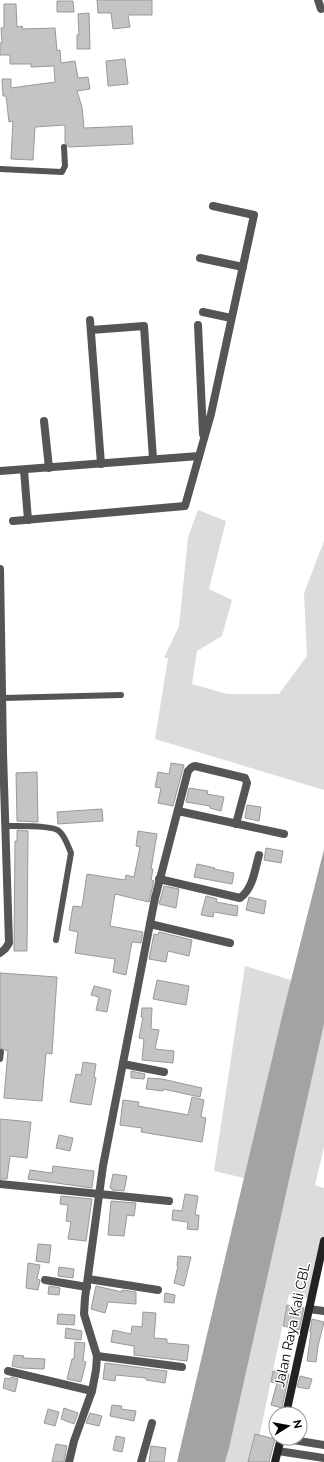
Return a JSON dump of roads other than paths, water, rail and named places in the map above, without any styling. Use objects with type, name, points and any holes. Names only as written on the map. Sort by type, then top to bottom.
[{"type":"main road","name":"Jalan Raya Kali CBL","points":[[288,1406],[324,1241]]},
{"type":"main road","points":[[276,1462],[279,1446]]},
{"type":"street","points":[[318,0],[321,9]]},
{"type":"street","points":[[13,521],[185,506],[203,442],[254,215],[213,206]]},
{"type":"street","points":[[200,258],[243,267]]},
{"type":"street","points":[[203,312],[231,318]]},
{"type":"street","points":[[90,320],[101,464]]},
{"type":"street","points":[[198,324],[203,442]]},
{"type":"street","points":[[91,330],[144,326],[152,460]]},
{"type":"street","points":[[44,422],[49,468]]},
{"type":"street","points":[[0,471],[199,456]]},
{"type":"street","points":[[24,470],[28,520]]},
{"type":"street","points":[[0,569],[9,943],[6,949],[0,953]]},
{"type":"street","points":[[69,1462],[74,1441],[92,1391],[96,1370],[97,1356],[84,1314],[84,1298],[103,1166],[159,879],[188,770],[195,766],[246,779],[247,784],[236,824]]},
{"type":"street","points":[[178,812],[284,834]]},
{"type":"street","points":[[159,879],[240,898],[246,894],[250,886],[259,855]]},
{"type":"street","points":[[150,924],[230,943]]},
{"type":"street","points":[[123,1064],[164,1072]]},
{"type":"street","points":[[0,1184],[169,1201]]},
{"type":"street","points":[[45,1280],[158,1290]]},
{"type":"street","points":[[309,1308],[324,1311]]},
{"type":"street","points":[[97,1356],[182,1366]]},
{"type":"street","points":[[8,1371],[92,1391]]},
{"type":"street","points":[[141,1462],[152,1423]]},
{"type":"street","points":[[308,1443],[324,1445]]},
{"type":"street","points":[[278,1451],[324,1458]]},
{"type":"lane","points":[[0,169],[62,172],[65,169],[64,147]]},
{"type":"lane","points":[[2,698],[121,695]]},
{"type":"lane","points":[[6,826],[51,828],[59,830],[67,843],[71,853],[56,940]]},
{"type":"lane","points":[[0,1059],[1,1052]]}]
